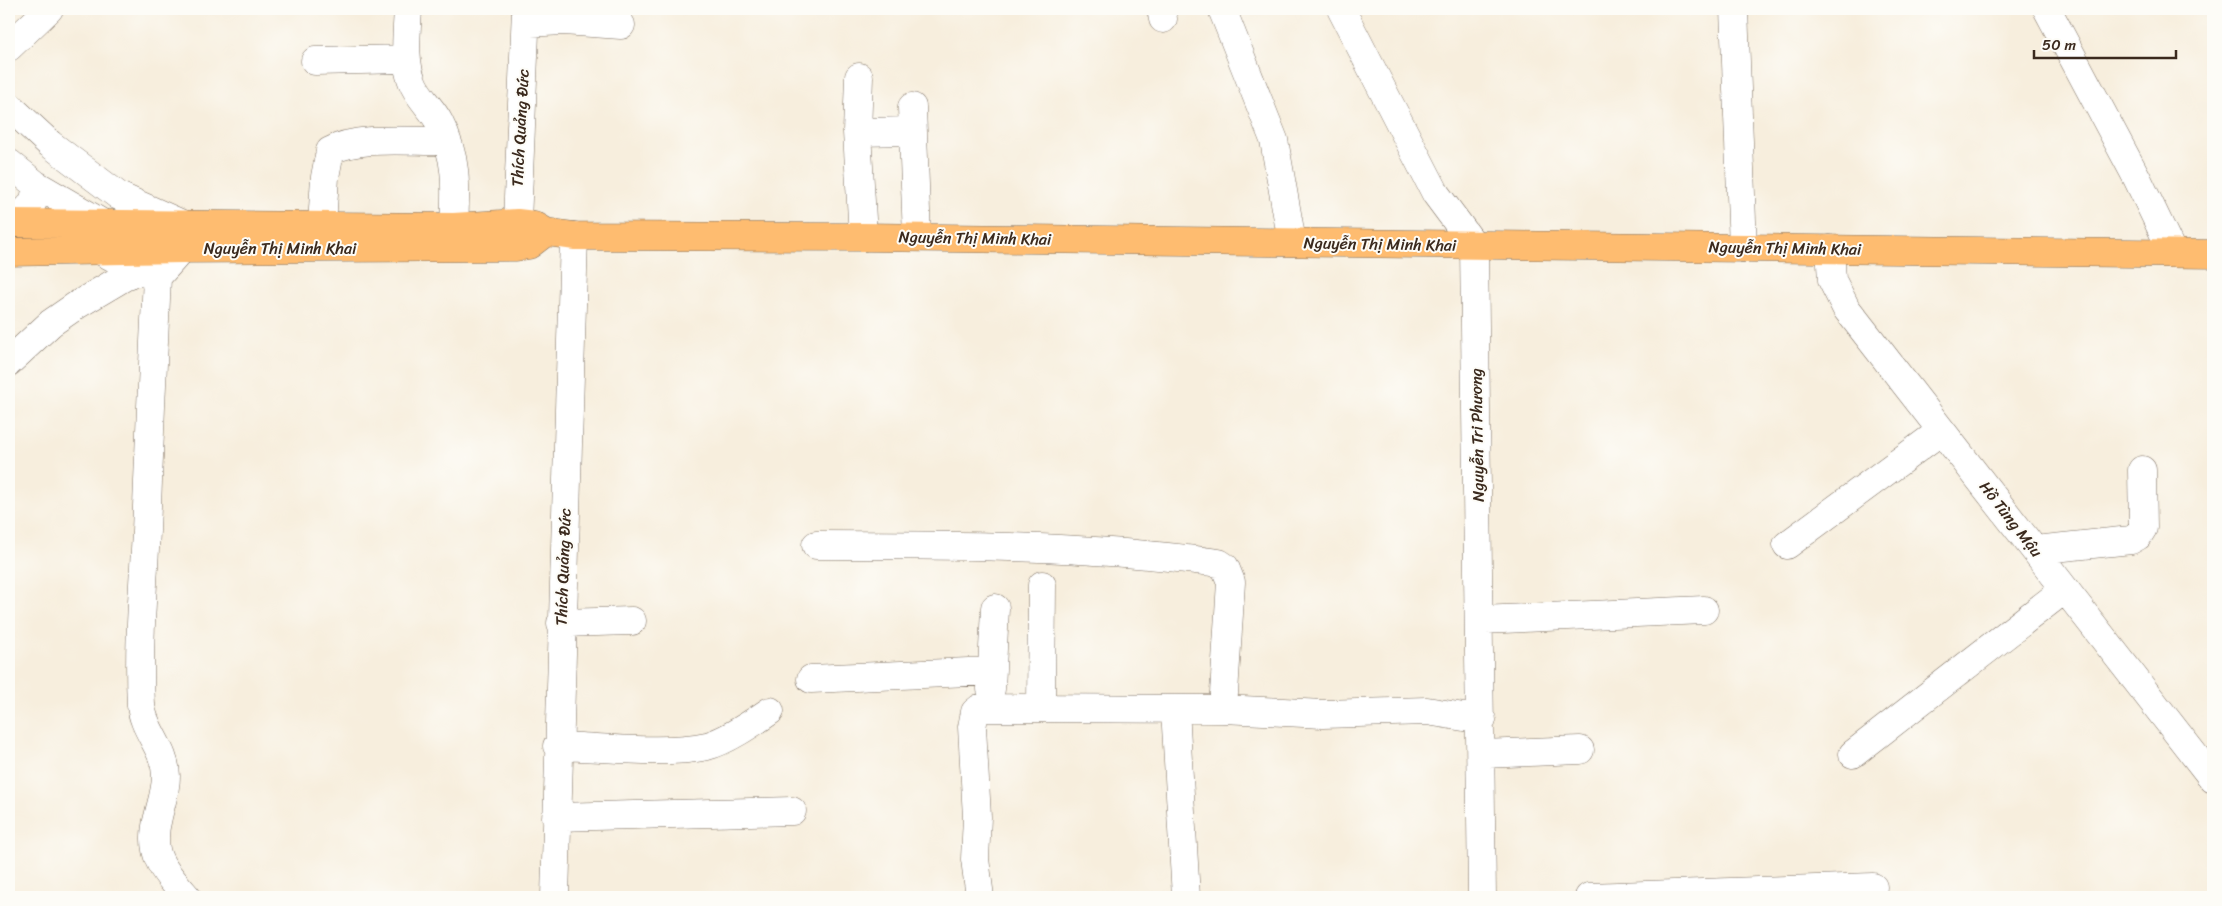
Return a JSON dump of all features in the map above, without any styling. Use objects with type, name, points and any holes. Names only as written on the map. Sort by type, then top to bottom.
[{"type":"main road","name":"Nguyễn Thị Minh Khai","points":[[9,222],[102,223],[182,236],[517,235],[534,225],[546,232],[574,236],[917,237],[2213,254]]},
{"type":"main road","name":"Nguyễn Thị Minh Khai","points":[[9,252],[103,252],[182,236],[322,225],[454,227],[517,235]]},
{"type":"street","points":[[9,47],[49,9]]},
{"type":"street","points":[[408,9],[406,59],[412,82],[439,122],[453,154],[457,180],[454,227]]},
{"type":"street","points":[[1222,9],[1274,140],[1292,242]]},
{"type":"street","points":[[1341,9],[1436,194],[1474,245]]},
{"type":"street","points":[[1734,9],[1743,248]]},
{"type":"street","points":[[2047,9],[2147,197],[2172,253]]},
{"type":"street","points":[[526,16],[563,21],[621,24]]},
{"type":"street","name":"Thích Quảng Đức","points":[[517,235],[526,16]]},
{"type":"street","points":[[315,61],[406,59]]},
{"type":"street","points":[[859,77],[857,132],[863,237]]},
{"type":"street","points":[[9,106],[50,144],[119,196],[182,236],[147,274],[77,305],[51,323],[9,362]]},
{"type":"street","points":[[857,132],[912,119],[917,237]]},
{"type":"street","points":[[322,225],[325,176],[330,151],[344,144],[360,142],[447,141]]},
{"type":"street","points":[[9,163],[35,184],[102,223],[103,252],[147,274]]},
{"type":"street","points":[[9,222],[23,214],[33,204],[37,194],[35,184]]},
{"type":"street","name":"Thích Quảng Đức","points":[[554,897],[557,746],[574,236]]},
{"type":"street","name":"Nguyễn Tri Phương","points":[[1474,245],[1482,720],[1482,897]]},
{"type":"street","name":"Hồ Tùng Mậu","points":[[1830,249],[1832,280],[1838,296],[2065,589],[2208,762]]},
{"type":"street","points":[[147,274],[140,643],[142,708],[146,723],[162,758],[166,775],[154,836],[155,849],[165,873],[187,897]]},
{"type":"street","points":[[1787,545],[1941,431]]},
{"type":"street","points":[[2035,550],[2131,540],[2138,536],[2142,528],[2142,470]]},
{"type":"street","points":[[816,545],[912,545],[1070,549],[1219,563],[1225,567],[1231,582],[1223,709]]},
{"type":"street","points":[[1041,708],[1042,584]]},
{"type":"street","points":[[1853,754],[2065,589]]},
{"type":"street","points":[[990,708],[995,608]]},
{"type":"street","points":[[1480,620],[1704,610]]},
{"type":"street","points":[[561,623],[632,621]]},
{"type":"street","points":[[811,679],[992,671]]},
{"type":"street","points":[[980,897],[975,859],[977,817],[972,727],[975,712],[980,708],[1223,709],[1323,714],[1427,711],[1482,720]]},
{"type":"street","points":[[1175,709],[1186,897]]},
{"type":"street","points":[[557,746],[681,749],[709,745],[753,723],[770,710]]},
{"type":"street","points":[[1482,754],[1580,750]]},
{"type":"street","points":[[556,816],[792,811]]},
{"type":"street","points":[[1590,897],[1873,887]]}]
